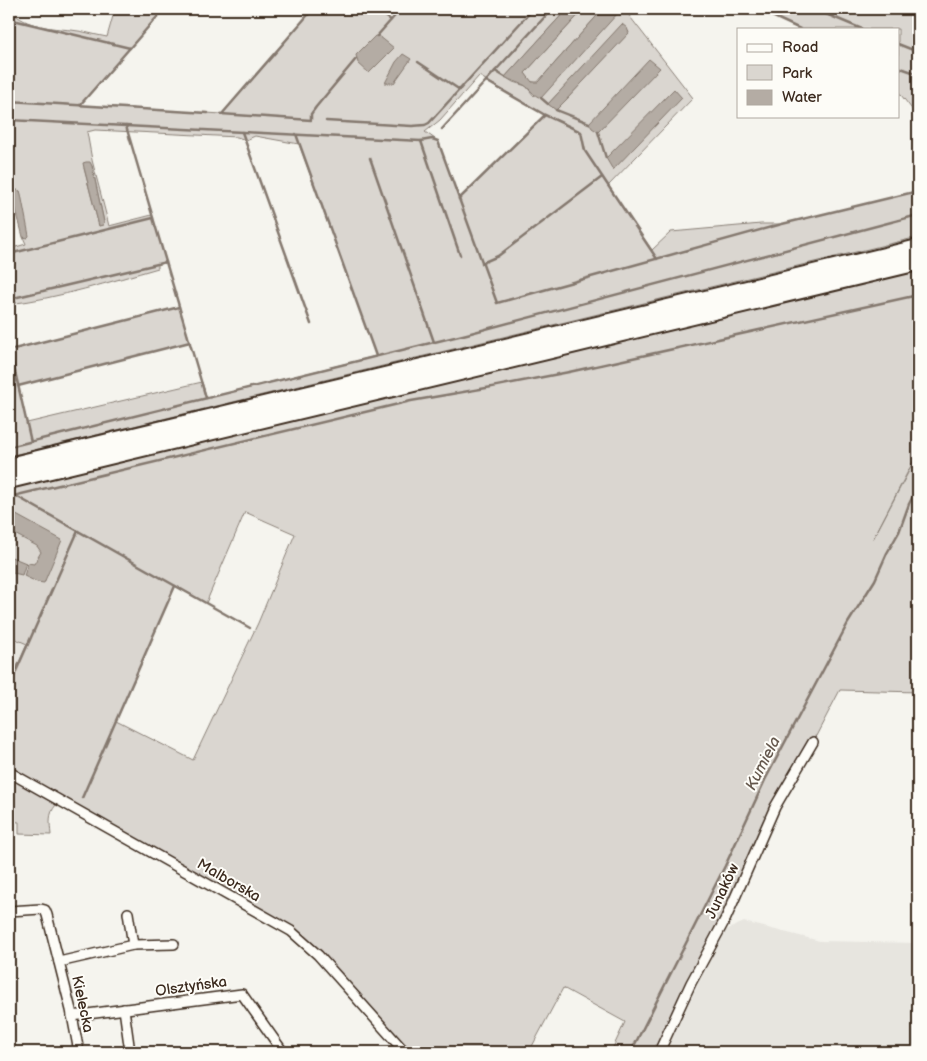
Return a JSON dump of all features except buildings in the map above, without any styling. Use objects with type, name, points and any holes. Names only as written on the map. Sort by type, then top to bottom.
[{"type":"highway","points":[[9,466],[918,248]]},
{"type":"highway","points":[[9,480],[918,262]]},
{"type":"street","name":"Junaków","points":[[658,1052],[726,918],[775,807],[813,742]]},
{"type":"street","name":"Malborska","points":[[9,772],[290,931],[318,955],[405,1052]]},
{"type":"street","name":"Kielecka","points":[[9,911],[45,910],[72,1016],[79,1052]]},
{"type":"street","points":[[128,913],[133,945]]},
{"type":"street","name":"Kielecka","points":[[59,962],[133,945],[174,944]]},
{"type":"street","name":"Olsztyńska","points":[[72,1016],[242,994],[283,1052]]},
{"type":"street","points":[[124,1009],[130,1052]]},
{"type":"shaded area","points":[[9,636],[27,643],[9,685]]},
{"type":"shaded area","points":[[744,922],[820,941],[918,943],[918,1042],[906,1052],[665,1052],[724,931]]},
{"type":"green space","points":[[9,9],[12,9],[11,11],[17,16],[31,24],[107,37],[115,9],[145,9],[153,14],[158,9],[164,9],[80,105],[222,114],[313,9],[375,9],[391,20],[401,9],[567,9],[505,77],[526,86],[534,96],[617,13],[614,9],[624,9],[693,98],[608,186],[652,250],[671,232],[761,224],[782,224],[918,191],[918,237],[9,456],[9,345],[10,350],[179,307],[190,342],[18,386],[27,423],[202,382],[207,398],[376,356],[299,144],[255,136],[246,140],[237,137],[95,130],[87,132],[92,160],[109,226],[152,215],[166,262],[158,264],[158,268],[84,289],[47,298],[9,304],[9,249],[26,244],[23,237],[27,237],[20,191],[17,190],[14,194],[9,175],[9,163],[11,163],[9,154]],"holes":[[[622,25],[629,32],[566,100],[556,110],[548,104]],[[479,76],[545,115],[459,199],[438,141],[425,132],[440,120]],[[92,166],[104,222],[99,226],[84,168]]]},
{"type":"green space","points":[[584,9],[603,9],[537,83],[530,81],[525,73]]},
{"type":"green space","points":[[757,9],[918,9],[918,117],[900,94],[900,28],[798,28]]},
{"type":"green space","points":[[918,270],[918,452],[873,539],[918,454],[918,692],[840,690],[816,736],[811,737],[771,807],[731,898],[653,1052],[611,1052],[625,1022],[563,988],[529,1052],[411,1052],[321,953],[142,843],[9,767],[9,685],[27,644],[9,636],[9,489]],"holes":[[[245,512],[295,534],[258,623],[193,760],[116,721],[175,586],[206,603]]]},
{"type":"green space","points":[[13,779],[56,805],[51,815],[51,835],[19,834],[19,822],[9,821],[9,781]]},
{"type":"water","points":[[567,9],[584,9],[525,73],[532,82],[538,82],[603,9],[614,9],[618,13],[541,98],[524,85],[505,77]]},
{"type":"water","points":[[622,24],[629,33],[556,110],[548,104]]},
{"type":"water","points":[[375,36],[379,36],[394,48],[369,73],[358,63],[356,55]]},
{"type":"water","points":[[403,54],[411,59],[394,83],[385,83],[396,62]]},
{"type":"water","points":[[649,59],[660,68],[598,132],[592,128],[589,123]]},
{"type":"water","points":[[674,89],[682,98],[613,170],[606,158]]},
{"type":"water","points":[[90,162],[92,166],[104,222],[103,225],[99,226],[84,168],[83,163]]},
{"type":"water","points":[[17,190],[21,194],[29,236],[27,238],[23,237],[15,206],[14,194]]},
{"type":"water","points":[[9,511],[62,540],[44,583],[24,576],[28,563],[34,564],[41,552],[37,546],[9,531]]},
{"type":"water","points":[[9,556],[26,563],[22,575],[9,572]]},
{"type":"waterway","points":[[80,105],[164,9]]},
{"type":"waterway","points":[[222,114],[313,9]]},
{"type":"waterway","points":[[375,9],[391,20]]},
{"type":"waterway","points":[[377,36],[401,9]]},
{"type":"waterway","points":[[326,121],[412,126],[429,123],[533,9]]},
{"type":"waterway","points":[[442,129],[552,9]]},
{"type":"waterway","points":[[757,9],[798,28]]},
{"type":"waterway","points":[[814,9],[860,28]]},
{"type":"waterway","points":[[9,19],[130,48]]},
{"type":"waterway","points":[[900,45],[918,52]]},
{"type":"waterway","points":[[221,114],[311,120],[311,114],[316,107],[356,59]]},
{"type":"waterway","points":[[418,62],[460,90]]},
{"type":"waterway","points":[[900,68],[918,74]]},
{"type":"waterway","points":[[495,71],[505,77]]},
{"type":"waterway","points":[[486,81],[545,115],[581,132],[585,151],[657,259]]},
{"type":"waterway","points":[[541,98],[548,104]]},
{"type":"waterway","points":[[9,101],[208,113]]},
{"type":"waterway","points":[[556,110],[589,123]]},
{"type":"waterway","points":[[459,199],[545,115]]},
{"type":"waterway","points":[[9,120],[421,141],[432,139],[438,141],[497,303],[782,224],[918,191]]},
{"type":"waterway","points":[[126,126],[206,398]]},
{"type":"waterway","points":[[242,132],[311,324]]},
{"type":"waterway","points":[[598,132],[606,158]]},
{"type":"waterway","points":[[296,134],[376,356]]},
{"type":"waterway","points":[[421,141],[460,255]]},
{"type":"waterway","points":[[370,158],[434,342]]},
{"type":"waterway","points":[[482,263],[498,256],[602,177]]},
{"type":"waterway","points":[[9,447],[467,334],[918,215]]},
{"type":"waterway","points":[[9,254],[153,218]]},
{"type":"waterway","points":[[9,299],[166,262]]},
{"type":"waterway","points":[[9,497],[411,401],[569,372],[918,295]]},
{"type":"waterway","points":[[10,350],[179,307]]},
{"type":"waterway","points":[[18,386],[190,342]]},
{"type":"waterway","points":[[9,345],[31,442]]},
{"type":"waterway","name":"Kumiela","points":[[631,1052],[725,866],[765,780],[848,623],[875,580],[899,532],[918,486]]},
{"type":"waterway","points":[[16,496],[250,628]]},
{"type":"waterway","points":[[9,687],[78,531]]},
{"type":"waterway","points":[[82,798],[175,586]]}]
